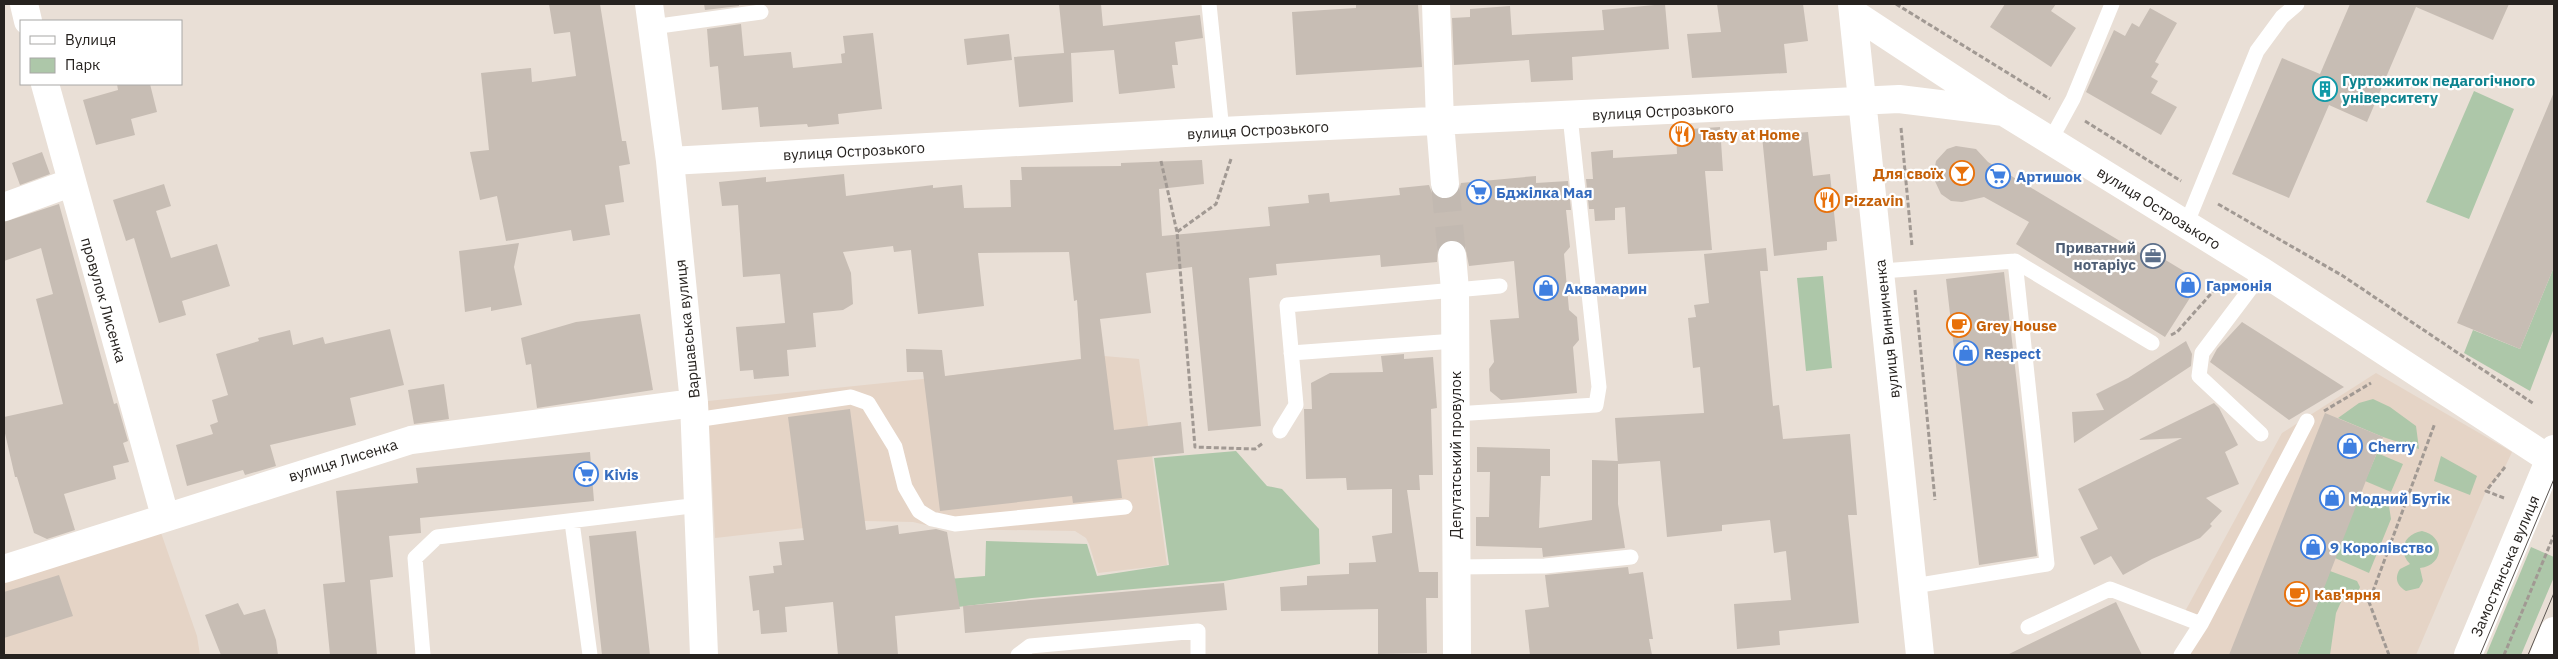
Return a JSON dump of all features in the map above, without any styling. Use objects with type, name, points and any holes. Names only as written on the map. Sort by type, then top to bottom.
[{"type":"street","points":[[24,4],[28,20]]},
{"type":"street","points":[[1436,4],[1440,122],[1445,184]]},
{"type":"street","points":[[1852,8],[2004,112]]},
{"type":"street","name":"вулиця Винниченка","points":[[1852,8],[1882,271],[1920,655]]},
{"type":"street","name":"Варшавська вулиця","points":[[651,16],[670,161],[695,412],[704,655]]},
{"type":"street","name":"провулок Лисенка","points":[[45,85],[70,183],[165,516]]},
{"type":"street","name":"вулиця Острозького","points":[[670,161],[1231,131],[1899,99],[2004,112],[2263,272],[2553,457]]},
{"type":"street","points":[[4,207],[70,183]]},
{"type":"street","name":"Депутатський провулок","points":[[1452,255],[1455,290],[1456,655]]},
{"type":"street","name":"вулиця Лисенка","points":[[4,569],[165,516],[410,440],[695,412]]},
{"type":"street","name":"Замостянська вулиця","points":[[2468,655],[2553,457]]},
{"type":"street","points":[[2544,655],[2554,630]]},
{"type":"lane","points":[[1209,4],[1231,131]]},
{"type":"lane","points":[[2050,141],[2073,99],[2112,4]]},
{"type":"lane","points":[[2186,225],[2257,50],[2282,17],[2297,4]]},
{"type":"lane","points":[[651,16],[761,12]]},
{"type":"lane","points":[[1455,414],[1596,405],[1598,387],[1570,116]]},
{"type":"lane","points":[[1914,586],[2047,564],[2016,262]]},
{"type":"lane","points":[[1882,271],[2016,262],[2152,343]]},
{"type":"lane","points":[[2261,434],[2199,376],[2202,353],[2263,272]]},
{"type":"lane","points":[[1280,431],[1296,405],[1287,305],[1500,286]]},
{"type":"lane","points":[[1291,353],[1455,341]]},
{"type":"lane","points":[[695,412],[851,397],[868,403],[895,447],[905,487],[919,511],[932,519],[955,524],[1125,507]]},
{"type":"lane","points":[[2181,655],[2200,624],[2306,422]]},
{"type":"lane","points":[[423,655],[415,558],[437,537],[572,522],[698,505]]},
{"type":"lane","points":[[572,522],[590,655]]},
{"type":"lane","points":[[1455,566],[1545,566],[1631,557]]},
{"type":"lane","points":[[2028,628],[2110,589],[2200,624]]},
{"type":"lane","points":[[1018,655],[1030,646],[1198,631],[1198,655]]},
{"type":"path","points":[[1899,99],[1935,503]]},
{"type":"path","points":[[1177,232],[1216,204],[1231,131]]},
{"type":"path","points":[[1156,135],[1177,232],[1195,447],[1254,448],[1280,431]]},
{"type":"path","points":[[2152,343],[2177,332],[2217,287]]},
{"type":"path","points":[[2306,422],[2371,383]]},
{"type":"path","points":[[2389,655],[2369,602],[2435,423]]},
{"type":"path","points":[[2505,467],[2486,491],[2510,500]]},
{"type":"path","points":[[2504,655],[2554,536]]},
{"type":"shaded area","points":[[1104,356],[1139,359],[1167,565],[1098,573],[1086,538],[1075,531],[943,529],[913,522],[865,521],[715,538],[708,401],[923,379]]},
{"type":"shaded area","points":[[2376,373],[2512,452],[2505,467],[2486,491],[2416,655],[2181,655],[2200,624],[2182,617],[2282,433]]},
{"type":"shaded area","points":[[159,527],[197,636],[200,655],[4,655],[4,576]]},
{"type":"green space","points":[[2474,91],[2514,109],[2469,219],[2426,202]]},
{"type":"green space","points":[[2554,267],[2554,328],[2530,391],[2464,353],[2473,330],[2520,349]]},
{"type":"green space","points":[[1823,276],[1832,368],[1806,371],[1797,278]]},
{"type":"green space","points":[[2373,399],[2390,407],[2416,426],[2419,449],[2383,437],[2338,418],[2359,403]]},
{"type":"green space","points":[[1236,451],[1267,486],[1282,489],[1319,529],[1320,564],[1224,581],[1032,598],[941,609],[936,580],[985,576],[986,541],[1087,544],[1097,576],[1169,565],[1154,458]]},
{"type":"green space","points":[[2377,453],[2403,464],[2391,492],[2365,481]]},
{"type":"green space","points":[[2441,456],[2477,476],[2470,495],[2434,481]]},
{"type":"green space","points":[[2360,493],[2389,506],[2391,519],[2369,573],[2335,558]]},
{"type":"green space","points":[[2422,531],[2430,534],[2435,539],[2438,544],[2438,557],[2428,566],[2420,568],[2423,581],[2419,588],[2406,591],[2400,587],[2397,579],[2400,569],[2410,564],[2404,554],[2404,544],[2411,536]]},
{"type":"green space","points":[[2531,547],[2554,557],[2554,577],[2521,655],[2486,655]]},
{"type":"green space","points":[[2330,571],[2357,581],[2360,587],[2357,595],[2346,591],[2336,613],[2330,655],[2297,655]]},
{"type":"building","points":[[549,4],[600,4],[622,141],[626,141],[630,164],[619,166],[624,202],[605,205],[610,235],[573,241],[571,230],[506,241],[497,196],[480,200],[470,152],[489,150],[481,73],[531,68],[532,82],[576,76],[570,32],[554,34]]},
{"type":"building","points":[[704,4],[739,4],[739,6],[705,10]]},
{"type":"building","points":[[1059,4],[1101,4],[1103,26],[1200,15],[1203,38],[1175,42],[1178,65],[1172,65],[1175,88],[1119,94],[1114,50],[1071,53],[1073,102],[1019,107],[1014,57],[1064,53]]},
{"type":"building","points":[[1356,4],[1418,4],[1422,67],[1296,75],[1292,12],[1356,8]]},
{"type":"building","points":[[1665,4],[1669,49],[1572,57],[1573,80],[1531,82],[1529,60],[1454,65],[1452,18],[1470,17],[1470,9],[1510,6],[1512,35],[1604,30],[1602,10]]},
{"type":"building","points":[[1717,4],[1803,4],[1808,41],[1784,44],[1787,73],[1692,78],[1687,34],[1721,32]]},
{"type":"building","points":[[2005,4],[2056,4],[2051,11],[2076,28],[2051,67],[1990,27]]},
{"type":"building","name":"Гуртожиток педагогічного університету","points":[[2350,4],[2509,4],[2493,40],[2416,7],[2367,122],[2329,105],[2289,198],[2232,174],[2282,58],[2320,74]]},
{"type":"building","points":[[2150,8],[2177,23],[2155,62],[2159,64],[2151,77],[2158,81],[2151,93],[2177,107],[2161,135],[2086,92],[2114,30],[2125,36],[2132,23],[2139,27]]},
{"type":"building","points":[[741,24],[744,56],[791,52],[793,68],[842,63],[841,54],[845,53],[843,36],[873,33],[882,109],[838,114],[839,124],[808,127],[807,124],[760,127],[758,107],[722,110],[718,66],[710,67],[707,29]]},
{"type":"building","points":[[1009,34],[1012,60],[967,65],[964,39]]},
{"type":"building","points":[[117,85],[150,85],[157,112],[131,119],[135,135],[96,145],[83,100],[118,90]]},
{"type":"building","name":"Гуртожиток педагогічного університету","points":[[2554,92],[2554,267],[2520,349],[2457,323]]},
{"type":"building","points":[[1720,127],[1723,171],[1705,171],[1712,250],[1628,254],[1625,207],[1615,208],[1615,220],[1595,221],[1594,209],[1589,209],[1586,179],[1593,179],[1591,152],[1613,150],[1613,158],[1677,154],[1676,130]]},
{"type":"building","points":[[1808,132],[1813,176],[1830,174],[1837,241],[1827,242],[1827,250],[1774,256],[1762,136]]},
{"type":"building","points":[[1956,146],[1976,149],[1988,162],[2145,256],[2149,250],[2192,276],[2196,284],[2195,290],[2165,337],[2016,244],[2029,222],[1984,197],[1962,202],[1951,201],[1941,194],[1933,177],[1936,161],[1947,149]]},
{"type":"building","points":[[42,152],[50,174],[20,185],[12,163]]},
{"type":"building","points":[[1202,160],[1204,184],[1159,189],[1162,236],[1270,226],[1268,207],[1309,203],[1308,195],[1329,193],[1330,202],[1400,195],[1399,188],[1429,185],[1432,193],[1438,198],[1446,200],[1454,197],[1461,183],[1536,176],[1536,183],[1568,181],[1571,210],[1566,210],[1570,247],[1564,254],[1569,310],[1577,317],[1579,340],[1573,347],[1577,393],[1501,400],[1490,391],[1489,369],[1494,362],[1490,320],[1519,318],[1514,261],[1469,266],[1465,246],[1459,241],[1451,239],[1444,242],[1438,248],[1437,262],[1381,267],[1380,255],[1276,264],[1277,275],[1249,278],[1261,426],[1208,431],[1192,267],[1146,273],[1151,313],[1100,319],[1114,430],[1181,422],[1184,453],[1117,460],[1122,498],[1073,503],[1072,496],[940,511],[923,372],[907,372],[906,349],[942,350],[945,376],[1081,359],[1077,300],[1074,301],[1069,252],[978,253],[984,306],[918,314],[911,250],[894,252],[893,246],[843,252],[851,273],[853,304],[843,310],[813,313],[816,347],[787,350],[789,376],[754,379],[753,370],[740,371],[736,327],[785,323],[780,274],[743,277],[738,205],[722,206],[719,182],[766,177],[766,182],[844,174],[846,196],[933,185],[933,188],[962,185],[964,208],[1011,207],[1010,180],[1022,180],[1021,167],[1121,166],[1121,163]]},
{"type":"building","points":[[164,184],[171,206],[156,211],[171,258],[217,244],[230,286],[182,301],[186,315],[159,323],[134,238],[126,241],[113,200]]},
{"type":"building","points":[[59,204],[114,404],[117,403],[128,441],[123,443],[129,462],[113,466],[116,479],[64,494],[75,530],[47,539],[34,533],[17,477],[15,477],[4,429],[4,417],[63,404],[36,299],[53,294],[41,248],[4,261],[4,222]]},
{"type":"building","points":[[519,243],[514,267],[522,305],[491,311],[491,307],[465,312],[459,251]]},
{"type":"building","points":[[1766,248],[1768,271],[1760,271],[1773,406],[1779,405],[1783,439],[1850,434],[1857,515],[1848,515],[1859,623],[1779,631],[1780,645],[1737,649],[1734,604],[1791,600],[1786,551],[1774,553],[1770,520],[1722,525],[1722,531],[1667,537],[1660,461],[1618,464],[1615,418],[1704,413],[1700,367],[1693,368],[1688,318],[1696,317],[1694,305],[1709,303],[1704,254]]},
{"type":"building","points":[[2004,272],[2037,556],[1979,565],[1946,279]]},
{"type":"building","points":[[640,314],[653,390],[537,408],[531,364],[526,365],[521,338],[576,322]]},
{"type":"building","points":[[2242,322],[2344,387],[2289,420],[2210,362],[2217,349]]},
{"type":"building","points":[[390,329],[404,385],[350,398],[356,425],[270,445],[276,466],[245,475],[243,470],[187,486],[176,445],[213,434],[210,425],[218,422],[212,400],[228,395],[216,354],[259,341],[258,338],[290,330],[293,345],[323,337],[325,344]]},
{"type":"building","points":[[2186,341],[2192,354],[2191,366],[2074,443],[2072,412],[2104,410],[2096,394],[2128,378]]},
{"type":"building","points":[[1404,354],[1404,359],[1433,357],[1437,408],[1431,409],[1433,475],[1419,475],[1420,490],[1407,490],[1419,572],[1438,572],[1438,598],[1426,598],[1427,653],[1378,654],[1378,609],[1281,611],[1280,587],[1307,585],[1307,576],[1349,574],[1349,563],[1376,562],[1372,536],[1392,533],[1392,489],[1347,490],[1346,478],[1306,479],[1304,409],[1312,409],[1311,383],[1330,373],[1383,372],[1381,356]]},
{"type":"building","points":[[444,384],[449,419],[414,424],[408,390]]},
{"type":"building","points":[[2214,403],[2219,408],[2238,445],[2225,452],[2239,484],[2206,498],[2222,511],[2210,524],[2212,526],[2200,538],[2152,559],[2123,575],[2111,556],[2094,565],[2080,537],[2098,529],[2078,489],[2182,438],[2138,440]]},
{"type":"building","points":[[850,409],[866,530],[898,525],[899,534],[936,529],[947,532],[960,609],[895,616],[898,655],[838,655],[833,602],[785,607],[787,632],[761,634],[759,610],[753,611],[749,576],[774,573],[773,566],[782,565],[779,542],[804,540],[788,417]]},
{"type":"building","points":[[2325,413],[2383,437],[2326,583],[2297,655],[2229,655]]},
{"type":"building","points":[[1477,447],[1550,449],[1550,476],[1541,476],[1539,528],[1592,520],[1592,460],[1618,461],[1618,504],[1625,548],[1543,557],[1542,548],[1476,546],[1476,517],[1489,517],[1490,472],[1477,472]]},
{"type":"building","points":[[590,452],[594,501],[420,518],[421,533],[389,536],[393,577],[370,580],[377,655],[330,655],[323,584],[345,582],[336,491],[418,483],[416,468]]},
{"type":"building","points":[[636,531],[650,655],[602,655],[589,536]]},
{"type":"building","points":[[1628,567],[1629,574],[1643,572],[1653,639],[1649,639],[1652,655],[1530,655],[1525,610],[1549,607],[1545,575]]},
{"type":"building","points":[[59,575],[73,616],[4,638],[4,592]]},
{"type":"building","points":[[1224,583],[1227,610],[965,633],[963,606]]},
{"type":"building","points":[[2116,602],[2142,655],[2007,655]]},
{"type":"building","points":[[238,603],[244,615],[265,609],[276,640],[278,655],[221,655],[205,615]]},
{"type":"tunnel","points":[[1445,184],[1452,255]]},
{"type":"tram line","points":[[2480,655],[2554,479]]},
{"type":"tram line","points":[[2528,655],[2554,593]]},
{"type":"place","name":"Гуртожиток педагогічного університету","points":[[2325,89]]},
{"type":"place","name":"Tasty at Home","points":[[1682,134]]},
{"type":"place","name":"Для своїх","points":[[1962,173]]},
{"type":"place","name":"Артишок","points":[[1998,176]]},
{"type":"place","name":"Бджілка Мая","points":[[1479,192]]},
{"type":"place","name":"Pizzavin","points":[[1827,200]]},
{"type":"place","name":"Приватний нотаріус","points":[[2153,256]]},
{"type":"place","name":"Гармонія","points":[[2188,285]]},
{"type":"place","name":"Аквамарин","points":[[1546,288]]},
{"type":"place","name":"Grey House","points":[[1959,325]]},
{"type":"place","name":"Respect","points":[[1966,353]]},
{"type":"place","name":"Cherry","points":[[2350,446]]},
{"type":"place","name":"Kivis","points":[[586,474]]},
{"type":"place","name":"Модний Бутік","points":[[2332,498]]},
{"type":"place","name":"9 Королівство","points":[[2313,547]]},
{"type":"place","name":"Кав'ярня","points":[[2297,594]]}]
